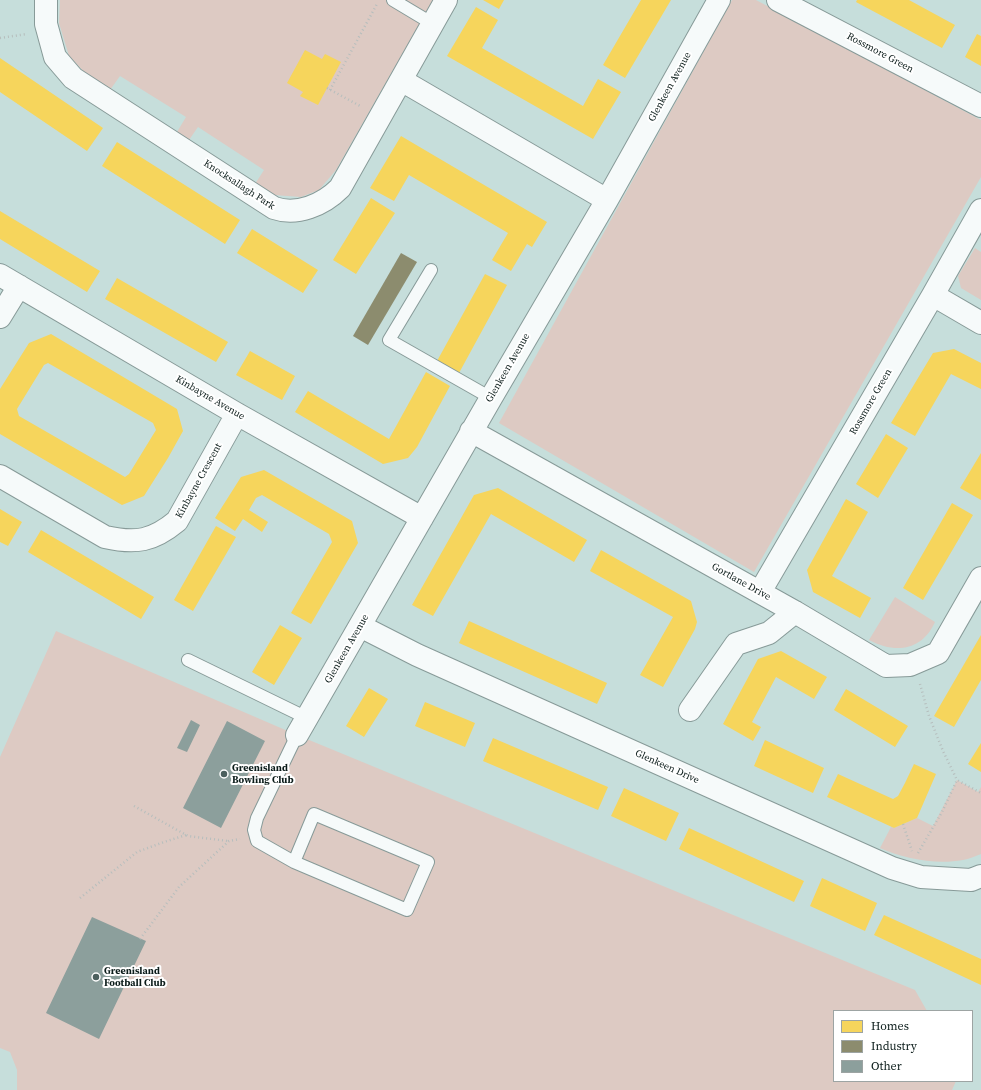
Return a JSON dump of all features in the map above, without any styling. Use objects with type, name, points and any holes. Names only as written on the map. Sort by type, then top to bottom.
[{"type":"street","name":"Knocksallagh Park","points":[[46,0],[46,24],[55,57],[73,78],[274,208],[284,212],[309,208],[320,204],[340,188],[446,0]]},
{"type":"street","name":"Glenkeen Avenue","points":[[302,726],[471,431],[607,200],[719,0]]},
{"type":"street","name":"Rossmore Green","points":[[778,0],[981,106]]},
{"type":"street","points":[[401,80],[607,200]]},
{"type":"street","name":"Rossmore Green","points":[[760,592],[934,295],[981,210]]},
{"type":"street","name":"Kinbayne Avenue","points":[[0,275],[236,414],[422,518]]},
{"type":"street","points":[[0,317],[19,286]]},
{"type":"street","points":[[934,295],[981,323]]},
{"type":"street","name":"Kinbayne Crescent","points":[[0,476],[105,537],[122,541],[151,537],[165,531],[177,521],[236,414]]},
{"type":"street","name":"Gortlane Drive","points":[[471,431],[760,592],[886,666],[910,666],[938,653],[981,578]]},
{"type":"street","points":[[690,710],[736,644],[768,633],[794,612]]},
{"type":"street","name":"Glenkeen Drive","points":[[360,626],[416,655],[892,868],[921,877],[971,880],[981,876]]},
{"type":"lane","points":[[393,0],[433,24]]},
{"type":"lane","points":[[431,270],[389,340],[491,398]]},
{"type":"lane","points":[[188,660],[302,726],[257,818],[254,830],[257,841],[294,862],[407,910],[428,862],[314,814],[294,862]]},
{"type":"path","points":[[379,0],[329,89],[381,116]]},
{"type":"path","points":[[0,38],[48,31]]},
{"type":"path","points":[[919,680],[929,716],[943,751],[957,780],[981,793]]},
{"type":"path","points":[[915,859],[942,812],[957,780]]},
{"type":"path","points":[[134,806],[186,835],[229,841],[256,836]]},
{"type":"path","points":[[903,824],[913,852]]},
{"type":"path","points":[[80,898],[138,852],[186,835]]},
{"type":"path","points":[[140,939],[179,887],[229,841]]},
{"type":"shaded area","points":[[60,0],[433,0],[336,170],[319,190],[301,197],[274,195],[255,184],[264,170],[198,127],[189,140],[177,132],[186,117],[120,76],[110,90],[90,78],[69,56],[59,23]]},
{"type":"shaded area","points":[[732,0],[756,0],[981,120],[981,177],[754,572],[499,423]]},
{"type":"shaded area","points":[[975,248],[981,252],[981,300],[961,288],[958,276]]},
{"type":"shaded area","points":[[895,597],[935,622],[923,639],[907,647],[888,647],[869,640]]},
{"type":"shaded area","points":[[56,631],[297,735],[915,990],[926,1010],[833,1010],[833,1082],[956,1082],[952,1090],[17,1090],[17,1070],[10,1052],[0,1048],[0,757]]},
{"type":"shaded area","points":[[957,780],[978,792],[981,787],[981,854],[963,860],[942,862],[910,858],[880,848],[891,827],[894,828],[917,818],[933,826]]},
{"type":"building: Homes","points":[[483,0],[504,0],[499,9]]},
{"type":"building: Homes","points":[[641,0],[671,0],[625,78],[603,65]]},
{"type":"building: Homes","points":[[857,0],[909,0],[955,25],[942,48],[856,2]]},
{"type":"building: Homes","points":[[476,7],[498,20],[482,48],[583,106],[598,79],[621,92],[593,139],[447,56]]},
{"type":"building: Homes","points":[[977,34],[981,36],[981,66],[965,57]]},
{"type":"building: Homes","points":[[305,50],[322,59],[325,54],[341,62],[318,105],[300,96],[303,92],[287,83]]},
{"type":"building: Homes","points":[[0,58],[103,128],[87,151],[0,92]]},
{"type":"building: Homes","points":[[401,136],[547,222],[532,247],[527,244],[511,271],[492,260],[508,233],[503,230],[409,175],[394,201],[370,188]]},
{"type":"building: Homes","points":[[117,142],[240,220],[225,244],[102,166]]},
{"type":"building: Homes","points":[[371,198],[395,213],[356,274],[333,260]]},
{"type":"building: Homes","points":[[0,211],[100,271],[87,292],[0,239]]},
{"type":"building: Homes","points":[[252,229],[318,270],[303,293],[237,253]]},
{"type":"building: Homes","points":[[485,274],[507,285],[459,373],[437,361]]},
{"type":"building: Homes","points":[[117,278],[228,342],[216,362],[105,299]]},
{"type":"building: Homes","points":[[51,334],[177,409],[183,431],[144,496],[122,505],[0,434],[0,389],[29,343]],"holes":[[[48,363],[153,423],[156,430],[129,474],[125,477],[19,416],[17,409],[44,365]]]},
{"type":"building: Homes","points":[[954,349],[981,363],[981,389],[951,374],[915,436],[891,423],[933,353]]},
{"type":"building: Homes","points":[[250,351],[295,376],[282,400],[236,375]]},
{"type":"building: Homes","points":[[426,372],[450,386],[417,447],[408,458],[383,464],[295,412],[308,391],[389,439]]},
{"type":"building: Homes","points":[[886,434],[908,448],[878,498],[856,484]]},
{"type":"building: Homes","points":[[981,453],[981,500],[960,488]]},
{"type":"building: Homes","points":[[264,470],[352,521],[358,543],[311,624],[291,613],[332,542],[329,534],[262,495],[256,498],[249,510],[268,522],[262,532],[243,519],[235,531],[215,518],[241,477]]},
{"type":"building: Homes","points":[[498,488],[587,540],[574,562],[491,514],[433,616],[412,605],[474,495]]},
{"type":"building: Homes","points":[[846,499],[868,512],[832,576],[871,598],[860,618],[813,592],[807,570]]},
{"type":"building: Homes","points":[[952,503],[973,515],[923,600],[903,588]]},
{"type":"building: Homes","points":[[0,509],[22,522],[8,546],[0,542]]},
{"type":"building: Homes","points":[[216,526],[236,537],[193,611],[174,600]]},
{"type":"building: Homes","points":[[41,530],[154,597],[141,619],[28,552]]},
{"type":"building: Homes","points":[[601,550],[691,601],[697,622],[695,629],[663,687],[640,675],[673,617],[590,571]]},
{"type":"building: Homes","points":[[469,621],[607,683],[597,704],[459,643]]},
{"type":"building: Homes","points":[[280,625],[302,638],[274,685],[252,672]]},
{"type":"building: Homes","points":[[981,635],[981,680],[954,727],[934,716]]},
{"type":"building: Homes","points":[[781,651],[827,677],[814,699],[776,677],[752,722],[761,727],[753,741],[723,724],[758,659]]},
{"type":"building: Homes","points":[[369,688],[388,699],[364,737],[346,726]]},
{"type":"building: Homes","points":[[846,689],[908,726],[895,747],[834,710]]},
{"type":"building: Homes","points":[[425,702],[475,723],[465,747],[415,726]]},
{"type":"building: Homes","points":[[493,738],[608,787],[598,810],[483,761]]},
{"type":"building: Homes","points":[[765,740],[824,768],[813,793],[754,766]]},
{"type":"building: Homes","points":[[981,743],[981,772],[968,764]]},
{"type":"building: Homes","points":[[914,764],[936,774],[917,818],[894,828],[827,797],[838,774],[893,799],[898,796]]},
{"type":"building: Homes","points":[[624,788],[679,813],[666,841],[611,816]]},
{"type":"building: Homes","points":[[689,828],[804,881],[794,902],[679,849]]},
{"type":"building: Homes","points":[[822,878],[877,903],[865,931],[810,906]]},
{"type":"building: Homes","points":[[884,915],[981,959],[981,985],[874,935]]},
{"type":"building: Industry","points":[[401,253],[417,262],[368,345],[353,336]]},
{"type":"building: Other","points":[[191,720],[200,725],[187,752],[177,748]]},
{"type":"building: Other","name":"Greenisland Bowling Club","points":[[227,721],[265,741],[221,828],[183,808]]},
{"type":"building: Other","name":"Greenisland Football Club","points":[[92,917],[146,941],[99,1039],[46,1013]]},
{"type":"place","name":"Greenisland Bowling Club","points":[[224,774]]},
{"type":"place","name":"Greenisland Football Club","points":[[96,977]]}]
